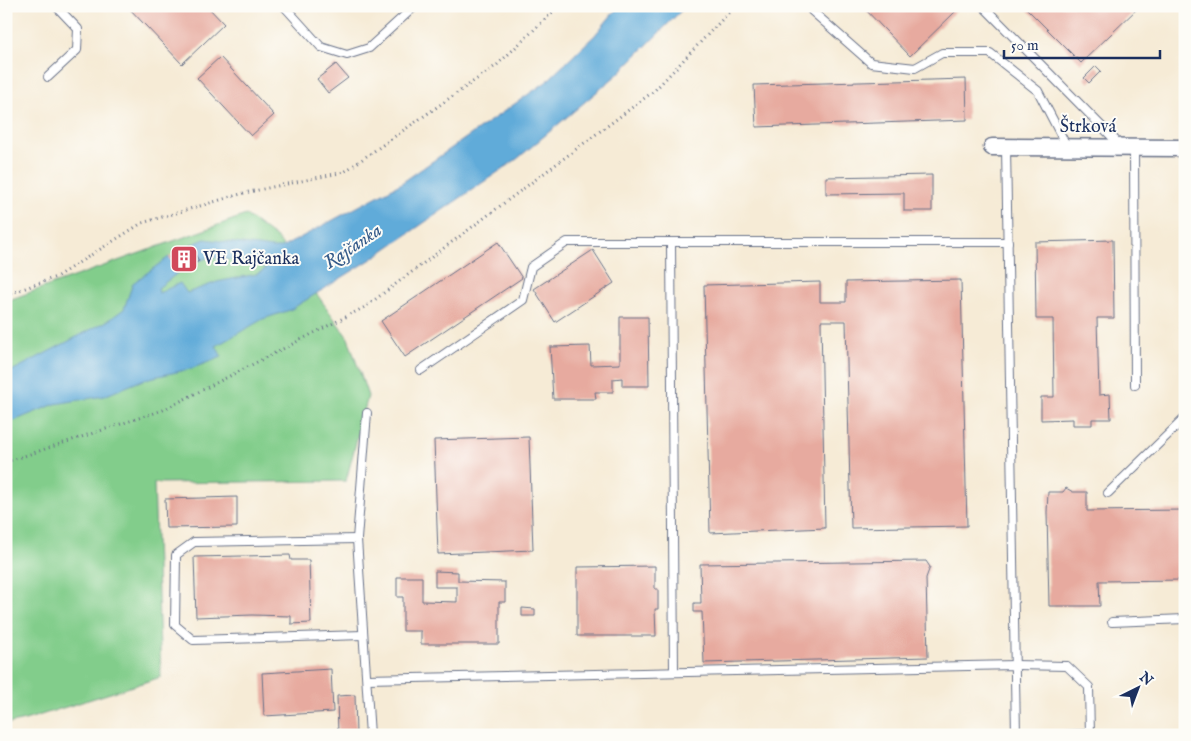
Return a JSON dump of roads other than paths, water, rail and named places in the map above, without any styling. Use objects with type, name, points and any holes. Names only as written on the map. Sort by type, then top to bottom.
[{"type":"street","name":"Štrková","points":[[999,147],[1185,148]]},
{"type":"lane","points":[[48,77],[77,50],[78,29],[56,6]]},
{"type":"lane","points":[[284,6],[321,47],[347,56],[369,48],[415,6]]},
{"type":"lane","points":[[813,6],[812,11],[871,63],[914,68],[942,52],[990,53],[1038,92],[1067,147]]},
{"type":"lane","points":[[983,6],[1128,148],[1135,385]]},
{"type":"lane","points":[[999,147],[1008,242],[1016,735]]},
{"type":"lane","points":[[421,370],[523,300],[531,267],[567,242],[1008,242]]},
{"type":"lane","points":[[671,242],[674,672]]},
{"type":"lane","points":[[366,413],[357,539],[370,735]]},
{"type":"lane","points":[[1108,493],[1185,418]]},
{"type":"lane","points":[[357,539],[194,542],[176,555],[174,625],[193,640],[363,635]]},
{"type":"lane","points":[[1112,622],[1185,619]]},
{"type":"lane","points":[[367,679],[1015,665],[1067,666],[1089,687],[1090,734],[1064,735]]},
{"type":"water","name":"Rajčanka","points":[[619,6],[686,6],[618,74],[517,159],[370,260],[290,310],[263,319],[216,346],[222,357],[190,369],[145,379],[104,396],[55,404],[6,424],[6,374],[109,320],[124,309],[133,283],[169,257],[179,272],[158,288],[159,293],[180,283],[187,293],[217,282],[257,274],[266,269],[260,264],[209,257],[199,261],[190,245],[205,239],[281,248],[400,184],[546,82],[595,35]]},
{"type":"place","name":"VE Rajčanka","points":[[184,259]]}]
